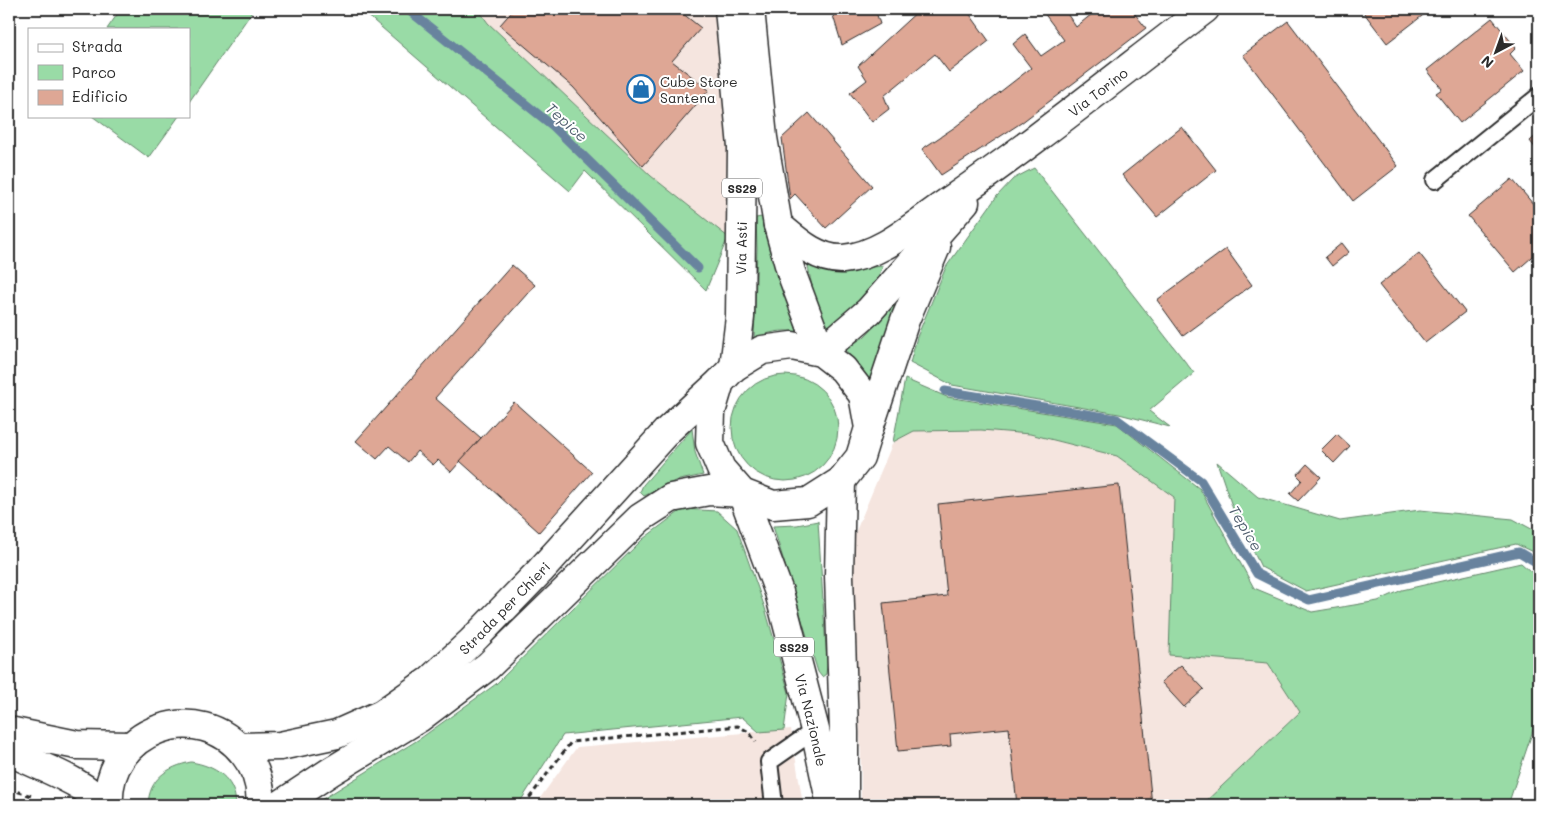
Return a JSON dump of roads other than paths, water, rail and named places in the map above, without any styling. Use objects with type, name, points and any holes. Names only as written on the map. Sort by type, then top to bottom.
[{"type":"main road","name":"Via Asti","points":[[727,374],[740,317],[742,147],[728,9]]},
{"type":"main road","name":"SS29","points":[[750,9],[764,138],[778,225],[791,272],[822,352]]},
{"type":"main road","name":"Via Torino","points":[[778,225],[806,248],[822,256],[841,259],[857,257],[875,250],[893,240],[991,172],[1205,9]]},
{"type":"main road","name":"Via Torino","points":[[822,352],[870,311],[991,172]]},
{"type":"main road","name":"Via Torino","points":[[869,428],[905,320],[944,226]]},
{"type":"main road","points":[[727,374],[762,350],[792,346],[822,352],[843,369],[863,396],[869,428],[860,457],[841,481],[808,502],[773,505],[742,494]]},
{"type":"main road","name":"Via Nazionale","points":[[727,374],[711,412],[710,443],[721,469],[742,494],[780,592],[815,730],[831,805]]},
{"type":"main road","name":"Strada per Chieri","points":[[239,747],[280,746],[337,734],[382,714],[429,681],[472,641],[540,571],[667,431],[727,374]]},
{"type":"main road","name":"Via Nazionale","points":[[841,481],[839,575],[844,732],[844,805]]},
{"type":"main road","name":"Strada per Chieri","points":[[280,805],[419,718],[488,666],[640,518],[671,498],[708,491],[742,494]]},
{"type":"main road","points":[[109,805],[108,796],[111,777],[119,761],[130,746],[150,732],[173,725],[196,725],[220,733],[239,747],[251,763],[259,782],[260,805]]},
{"type":"main road","points":[[9,731],[77,745],[130,746]]},
{"type":"main road","points":[[9,750],[75,783],[103,805]]},
{"type":"lane","points":[[1435,180],[1539,96]]},
{"type":"lane","points":[[774,805],[769,762],[815,730]]},
{"type":"waterway","name":"Tepice","points":[[407,9],[553,126],[698,268]]},
{"type":"waterway","name":"Tepice","points":[[945,391],[1117,419],[1201,481],[1257,574],[1309,600],[1519,552],[1539,564]]},
{"type":"waterway","name":"Tepice","points":[[1538,805],[1539,801]]},
{"type":"place","name":"Cube Store Santena","points":[[641,89]]}]
